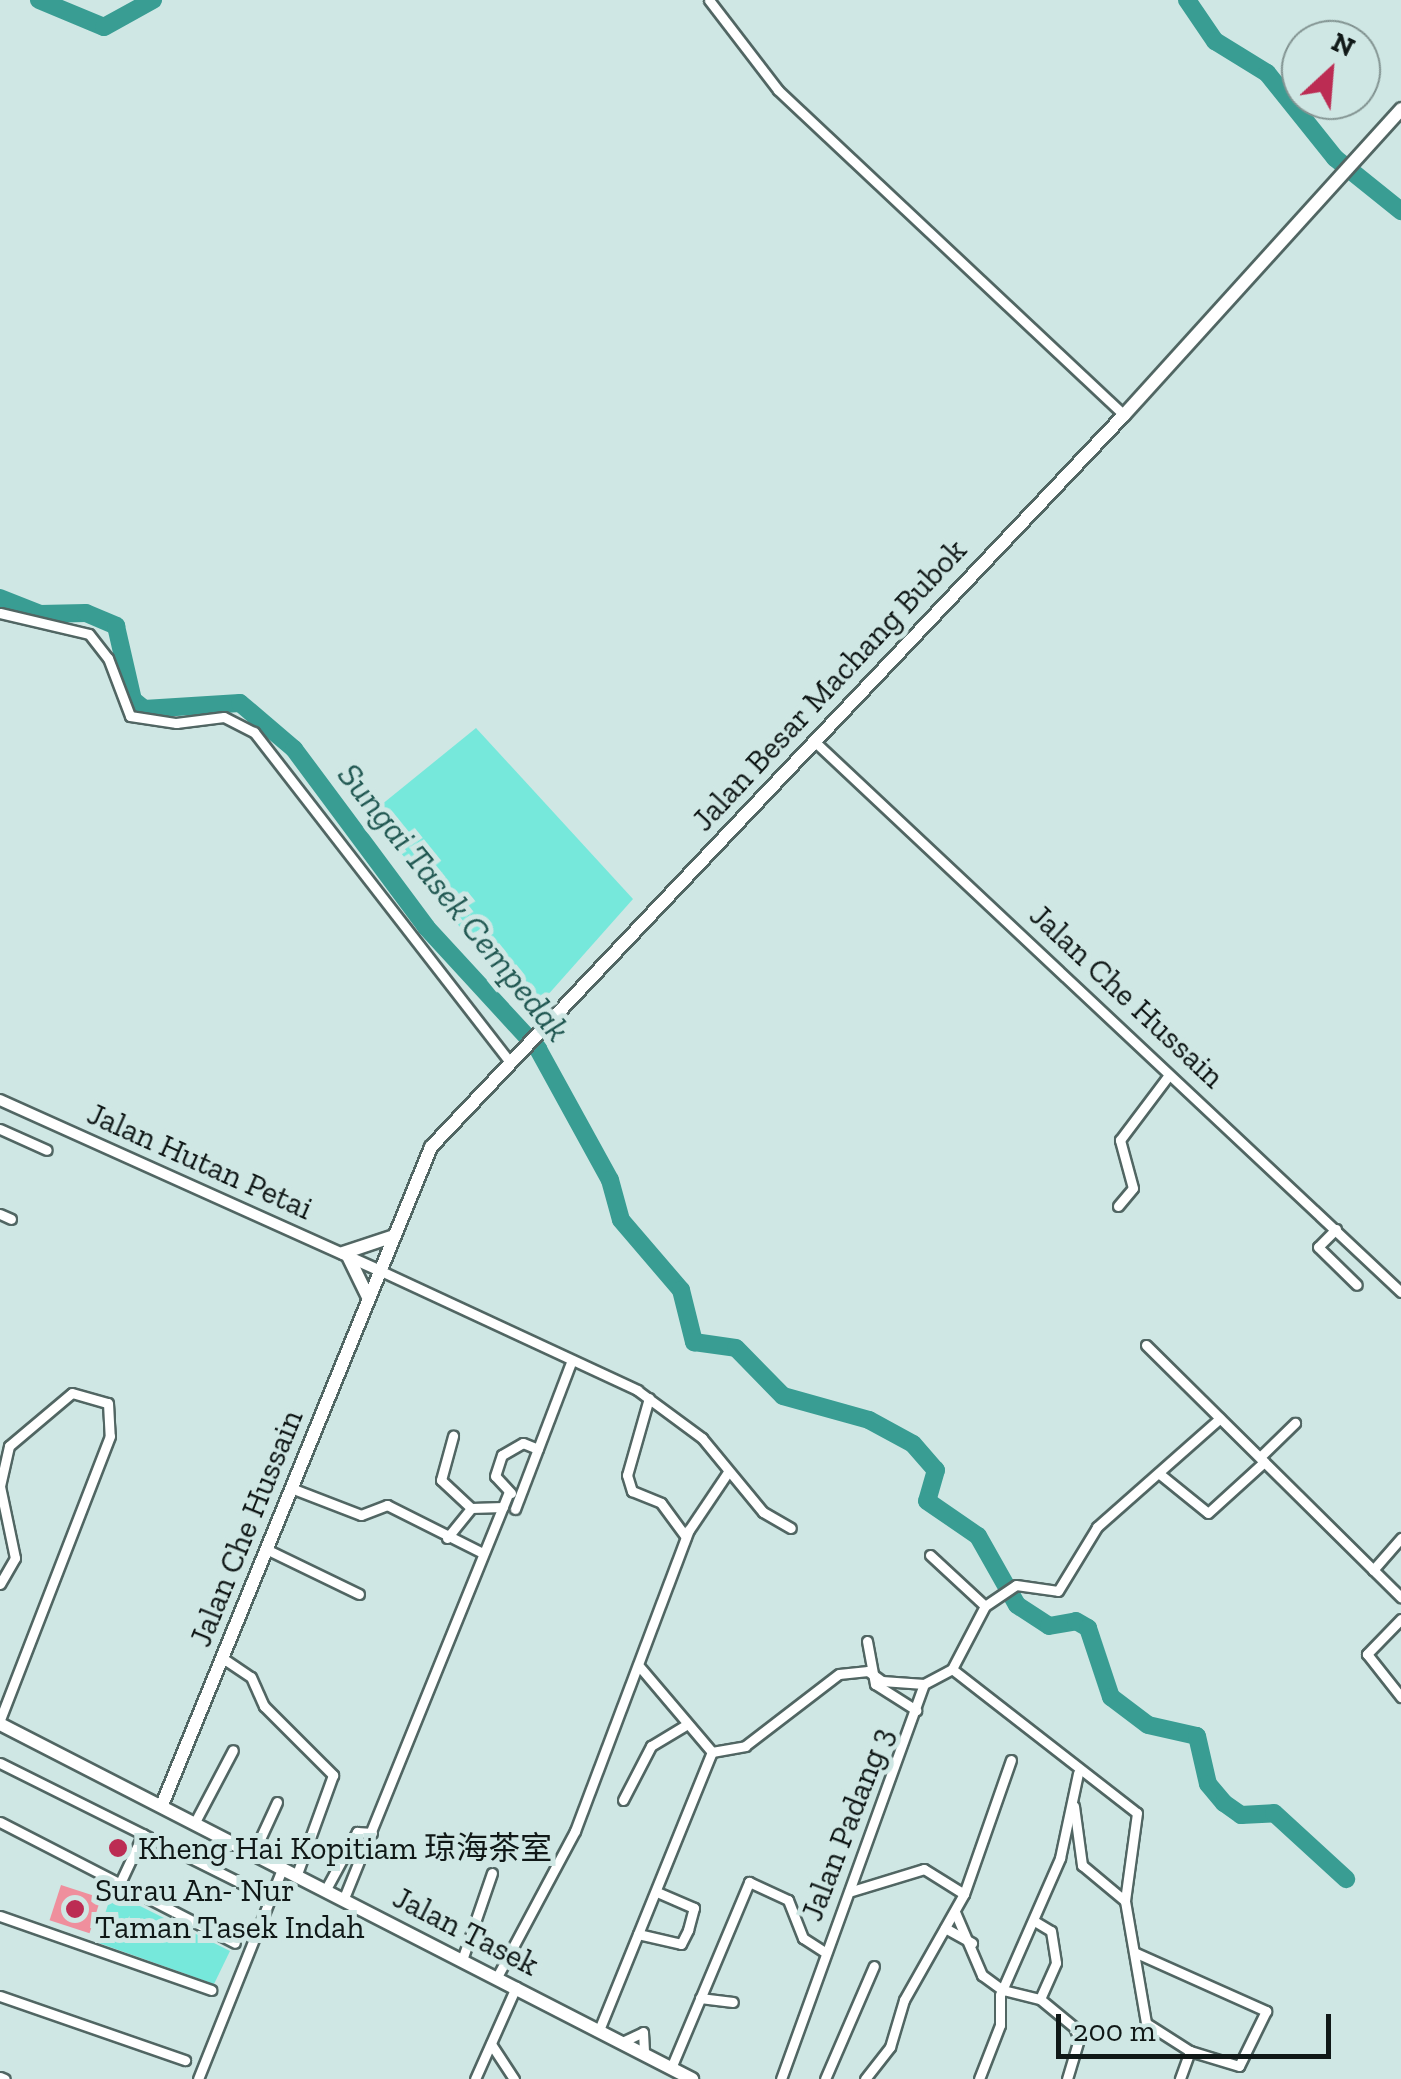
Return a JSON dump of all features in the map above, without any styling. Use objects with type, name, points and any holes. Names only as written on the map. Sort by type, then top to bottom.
[{"type":"main road","name":"Jalan Besar Machang Bubok","points":[[378,1270],[431,1147],[508,1059],[1124,416],[1401,109]]},
{"type":"main road","points":[[368,1297],[345,1255],[370,1250],[393,1235]]},
{"type":"main road","name":"Jalan Che Hussain","points":[[162,1805],[378,1270]]},
{"type":"main road","name":"Jalan Tasek","points":[[0,1722],[692,2079]]},
{"type":"street","points":[[709,0],[778,90],[1124,416]]},
{"type":"street","points":[[0,613],[89,634],[108,658],[130,716],[176,724],[224,717],[254,732],[508,1059]]},
{"type":"street","name":"Jalan Che Hussain","points":[[814,741],[1401,1292]]},
{"type":"street","points":[[1118,1206],[1133,1188],[1120,1140],[1169,1075]]},
{"type":"street","name":"Jalan Hutan Petai","points":[[0,1100],[378,1270]]},
{"type":"street","points":[[0,1129],[46,1150]]},
{"type":"street","points":[[0,1214],[11,1219]]},
{"type":"street","points":[[1336,1229],[1318,1247],[1356,1285]]},
{"type":"street","points":[[378,1270],[650,1398],[683,1431],[702,1438],[763,1512],[791,1528]]},
{"type":"street","points":[[1146,1345],[1401,1597]]},
{"type":"street","points":[[344,1898],[482,1553],[537,1448],[570,1362]]},
{"type":"street","points":[[0,1584],[14,1558],[0,1486],[9,1446],[72,1393],[108,1402],[110,1436],[0,1722]]},
{"type":"street","points":[[650,1398],[627,1475],[632,1491],[661,1503],[686,1537]]},
{"type":"street","points":[[712,1752],[745,1746],[828,1678],[868,1670],[882,1681],[924,1684],[952,1669],[985,1606],[1016,1584],[1058,1591],[1098,1527],[1220,1418]]},
{"type":"street","points":[[1160,1475],[1208,1513],[1295,1423]]},
{"type":"street","points":[[453,1436],[441,1480],[471,1508],[503,1507]]},
{"type":"street","points":[[515,1509],[513,1493],[495,1476],[502,1455],[523,1443],[537,1448]]},
{"type":"street","points":[[497,1977],[575,1832],[704,1497],[728,1472]]},
{"type":"street","points":[[291,1488],[361,1515],[388,1504],[482,1553]]},
{"type":"street","points":[[447,1538],[471,1508]]},
{"type":"street","points":[[1373,1570],[1401,1538]]},
{"type":"street","points":[[268,1550],[359,1594]]},
{"type":"street","points":[[930,1556],[985,1606]]},
{"type":"street","points":[[1400,1697],[1367,1654],[1401,1619]]},
{"type":"street","points":[[866,1641],[868,1670],[885,1694],[916,1710]]},
{"type":"street","points":[[224,1659],[251,1677],[264,1706],[334,1775],[297,1874]]},
{"type":"street","points":[[640,1668],[684,1726],[712,1752]]},
{"type":"street","points":[[952,1669],[1078,1772],[1137,1813],[1124,1901],[1146,2023],[1190,2051],[1239,2066],[1266,2011],[1134,1952]]},
{"type":"street","name":"Jalan Padang 3","points":[[781,2079],[823,1952],[852,1891],[924,1684]]},
{"type":"street","points":[[623,1800],[651,1746],[684,1726]]},
{"type":"street","points":[[195,1822],[233,1750]]},
{"type":"street","points":[[599,2030],[712,1752]]},
{"type":"street","points":[[866,2079],[890,2047],[904,2000],[964,1894],[1011,1760]]},
{"type":"street","points":[[0,1762],[269,1897]]},
{"type":"street","points":[[979,2079],[1000,2025],[1003,1990],[1036,1922],[1074,1804],[1078,1772]]},
{"type":"street","points":[[254,1852],[278,1802]]},
{"type":"street","points":[[1074,1804],[1082,1865],[1124,1901]]},
{"type":"street","points":[[0,1822],[235,1943]]},
{"type":"street","points":[[326,1889],[357,1832],[372,1833]]},
{"type":"street","points":[[120,1884],[144,1834]]},
{"type":"street","points":[[198,2079],[283,1867]]},
{"type":"street","points":[[852,1891],[924,1869],[964,1894]]},
{"type":"street","points":[[462,1960],[492,1873]]},
{"type":"street","points":[[671,2068],[749,1882],[788,1900],[803,1938],[823,1952]]},
{"type":"street","points":[[638,1934],[681,1944],[688,1930],[694,1908],[657,1892]]},
{"type":"street","points":[[955,1912],[972,1943],[974,1964],[1003,1990],[1040,1999],[1078,2034],[1067,2079]]},
{"type":"street","points":[[0,1916],[211,1990]]},
{"type":"street","points":[[1036,1922],[1051,1931],[1056,1963],[1040,1999]]},
{"type":"street","points":[[945,1928],[972,1943]]},
{"type":"street","points":[[825,2079],[874,1966]]},
{"type":"street","points":[[475,2079],[516,1987]]},
{"type":"street","points":[[0,1996],[185,2060]]},
{"type":"street","points":[[700,1998],[733,2002]]},
{"type":"street","points":[[490,2044],[514,2079]]},
{"type":"street","points":[[1180,2079],[1190,2051]]},
{"type":"shaded area","points":[[476,728],[633,899],[530,1015],[370,814]]},
{"type":"shaded area","points":[[112,1892],[230,1951],[214,1984],[96,1942]]},
{"type":"building","name":"Surau An- Nur Taman Tasek Indah","points":[[61,1885],[101,1898],[90,1933],[50,1920]]},
{"type":"waterway","points":[[39,0],[104,27],[153,0]]},
{"type":"waterway","points":[[1187,0],[1215,41],[1267,73],[1335,158],[1401,211]]},
{"type":"waterway","name":"Sungai Tasek Cempedak","points":[[0,598],[40,614],[86,613],[116,626],[133,700],[144,709],[240,703],[294,749],[426,927],[538,1049],[610,1180],[621,1220],[681,1290],[694,1342],[736,1348],[783,1396],[869,1420],[913,1444],[936,1470],[927,1501],[978,1536],[1017,1605],[1049,1626],[1076,1621],[1088,1628],[1111,1697],[1148,1725],[1197,1736],[1208,1784],[1224,1803],[1241,1815],[1274,1813],[1346,1879]]},
{"type":"place","name":"Kheng Hai Kopitiam 琼海茶室","points":[[118,1848]]},
{"type":"place","name":"Surau An- Nur Taman Tasek Indah","points":[[75,1909]]}]
